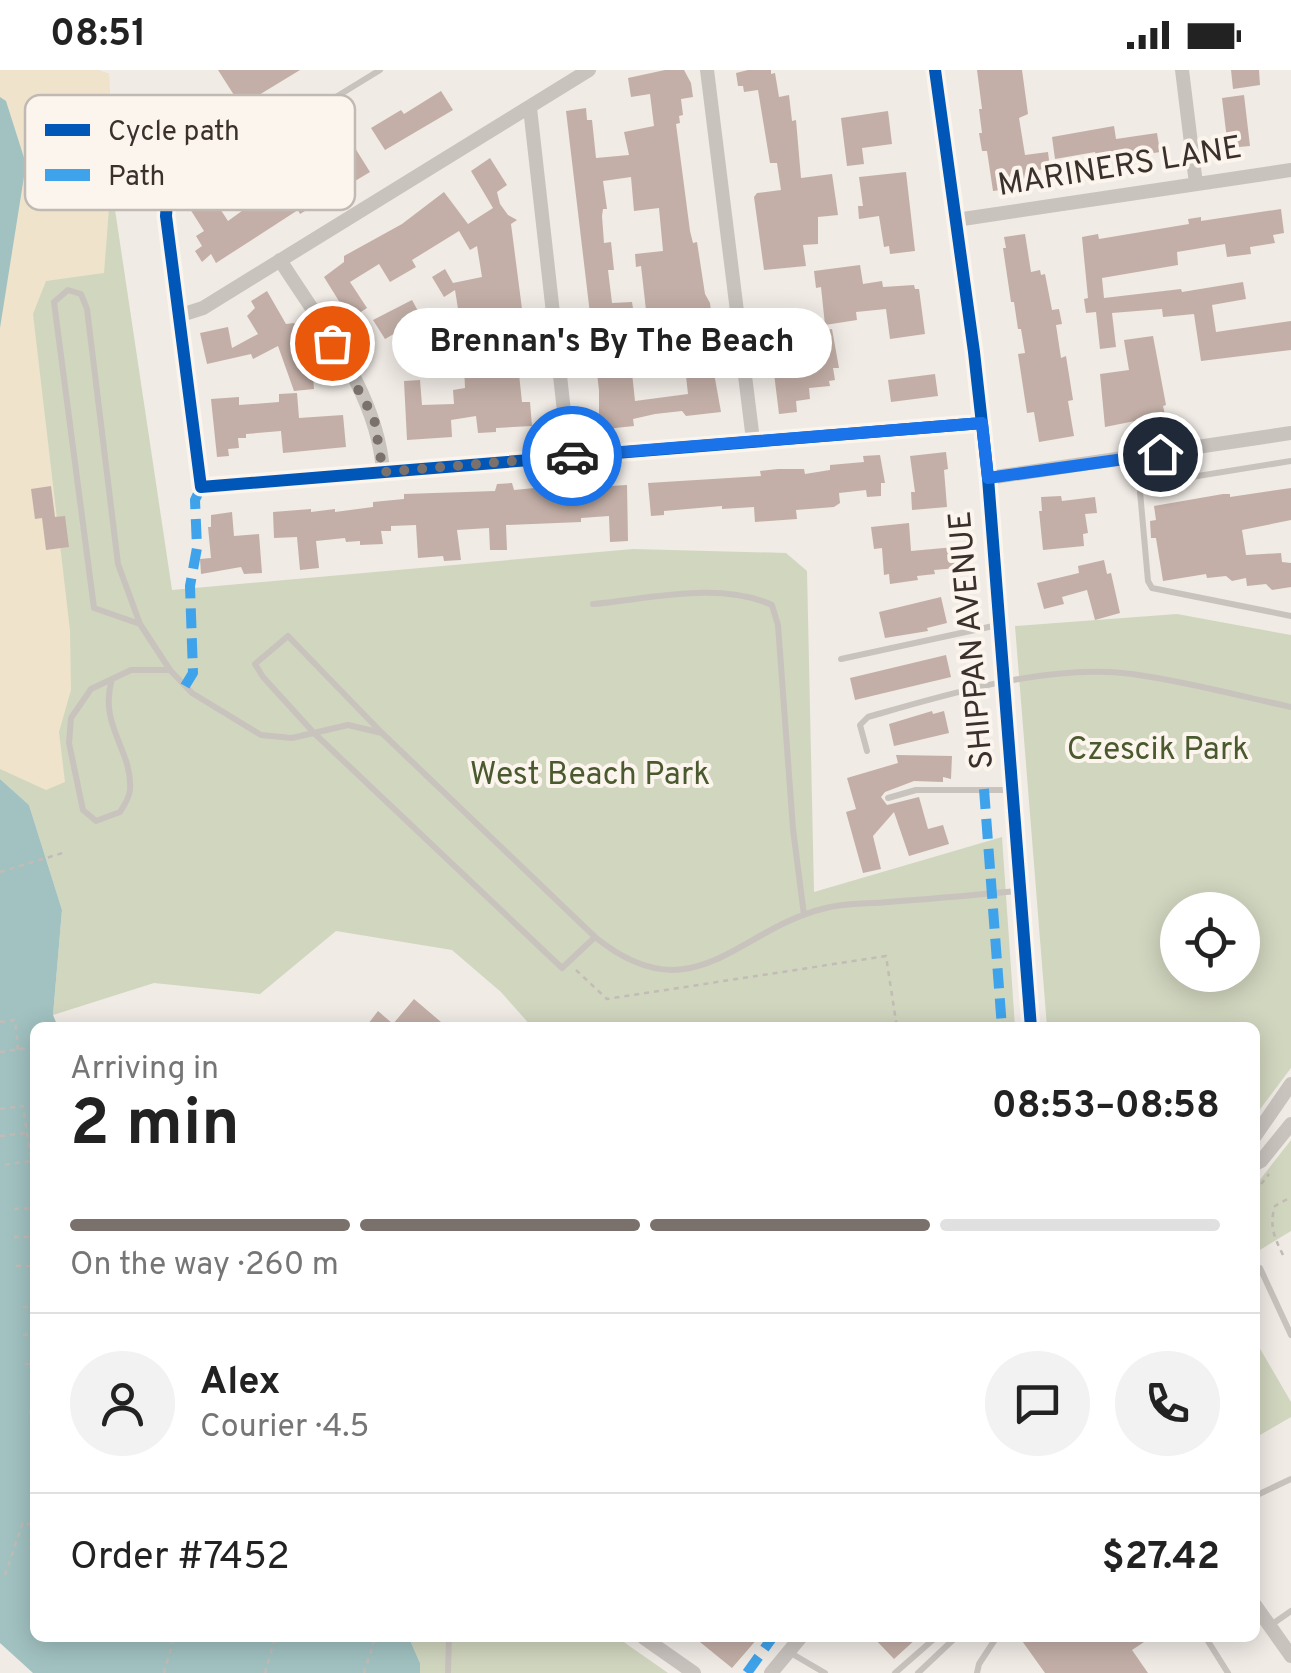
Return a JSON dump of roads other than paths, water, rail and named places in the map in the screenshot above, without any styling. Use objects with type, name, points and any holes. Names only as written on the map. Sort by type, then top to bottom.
[{"type":"street","points":[[178,316],[202,308],[589,70]]},
{"type":"street","points":[[707,70],[753,440]]},
{"type":"street","name":"SHIPPAN AVENUE","points":[[935,70],[988,478],[1031,1022]]},
{"type":"street","points":[[1182,70],[1196,184]]},
{"type":"street","points":[[530,108],[569,456]]},
{"type":"street","name":"MARINERS LANE","points":[[956,220],[1291,170]]},
{"type":"street","points":[[167,210],[201,487],[982,423]]},
{"type":"street","points":[[280,260],[369,408],[383,472]]},
{"type":"street","points":[[988,478],[1291,432]]},
{"type":"street","points":[[1260,1129],[1291,1084]]},
{"type":"street","points":[[1260,1162],[1291,1124]]},
{"type":"street","points":[[1260,1612],[1291,1656]]},
{"type":"street","points":[[650,1642],[694,1673]]},
{"type":"street","points":[[771,1673],[796,1642]]},
{"type":"lane","points":[[340,95],[380,70]]},
{"type":"lane","points":[[140,624],[94,608],[54,302],[68,290],[81,294],[87,308],[118,564],[140,624],[170,670],[192,693],[262,735],[292,738],[348,725],[382,733]]},
{"type":"lane","points":[[1137,457],[1148,581],[1152,588],[1291,616]]},
{"type":"lane","points":[[1142,485],[1291,461]]},
{"type":"lane","points":[[593,604],[714,594],[754,597],[772,604],[778,625],[804,914]]},
{"type":"lane","points":[[841,659],[1000,625]]},
{"type":"lane","points":[[595,937],[562,968],[314,733],[262,677],[255,664],[288,636],[382,733],[595,937],[634,962],[664,969],[688,969],[726,957],[804,914],[829,907],[1020,891]]},
{"type":"lane","points":[[112,679],[107,696],[130,793],[120,812],[96,821],[83,810],[69,744],[71,718],[91,689],[112,679],[131,670],[170,670]]},
{"type":"lane","points":[[866,751],[860,725],[868,717],[971,687],[1089,672],[1132,674],[1291,707]]},
{"type":"lane","points":[[888,798],[916,790],[1013,790]]},
{"type":"lane","points":[[1260,1268],[1291,1336]]},
{"type":"lane","points":[[1260,1494],[1291,1479]]},
{"type":"lane","points":[[1270,1626],[1291,1611]]},
{"type":"lane","points":[[448,1673],[449,1642]]},
{"type":"lane","points":[[895,1673],[930,1642]]},
{"type":"lane","points":[[918,1673],[950,1642]]},
{"type":"lane","points":[[977,1673],[993,1642]]},
{"type":"lane","points":[[1209,1642],[1228,1673]]},
{"type":"lane","points":[[788,1651],[825,1673]]},
{"type":"water","points":[[0,97],[6,101],[25,170],[0,328]]},
{"type":"water","points":[[0,779],[29,805],[62,910],[53,1015],[56,1022],[30,1022],[30,1642],[411,1642],[420,1673],[33,1673],[0,1643]]},
{"type":"place","name":"Brennan's By The Beach","points":[[332,343]]},
{"type":"park label","name":"Czescik Park","points":[[1158,751]]},
{"type":"park label","name":"West Beach Park","points":[[590,776]]}]
